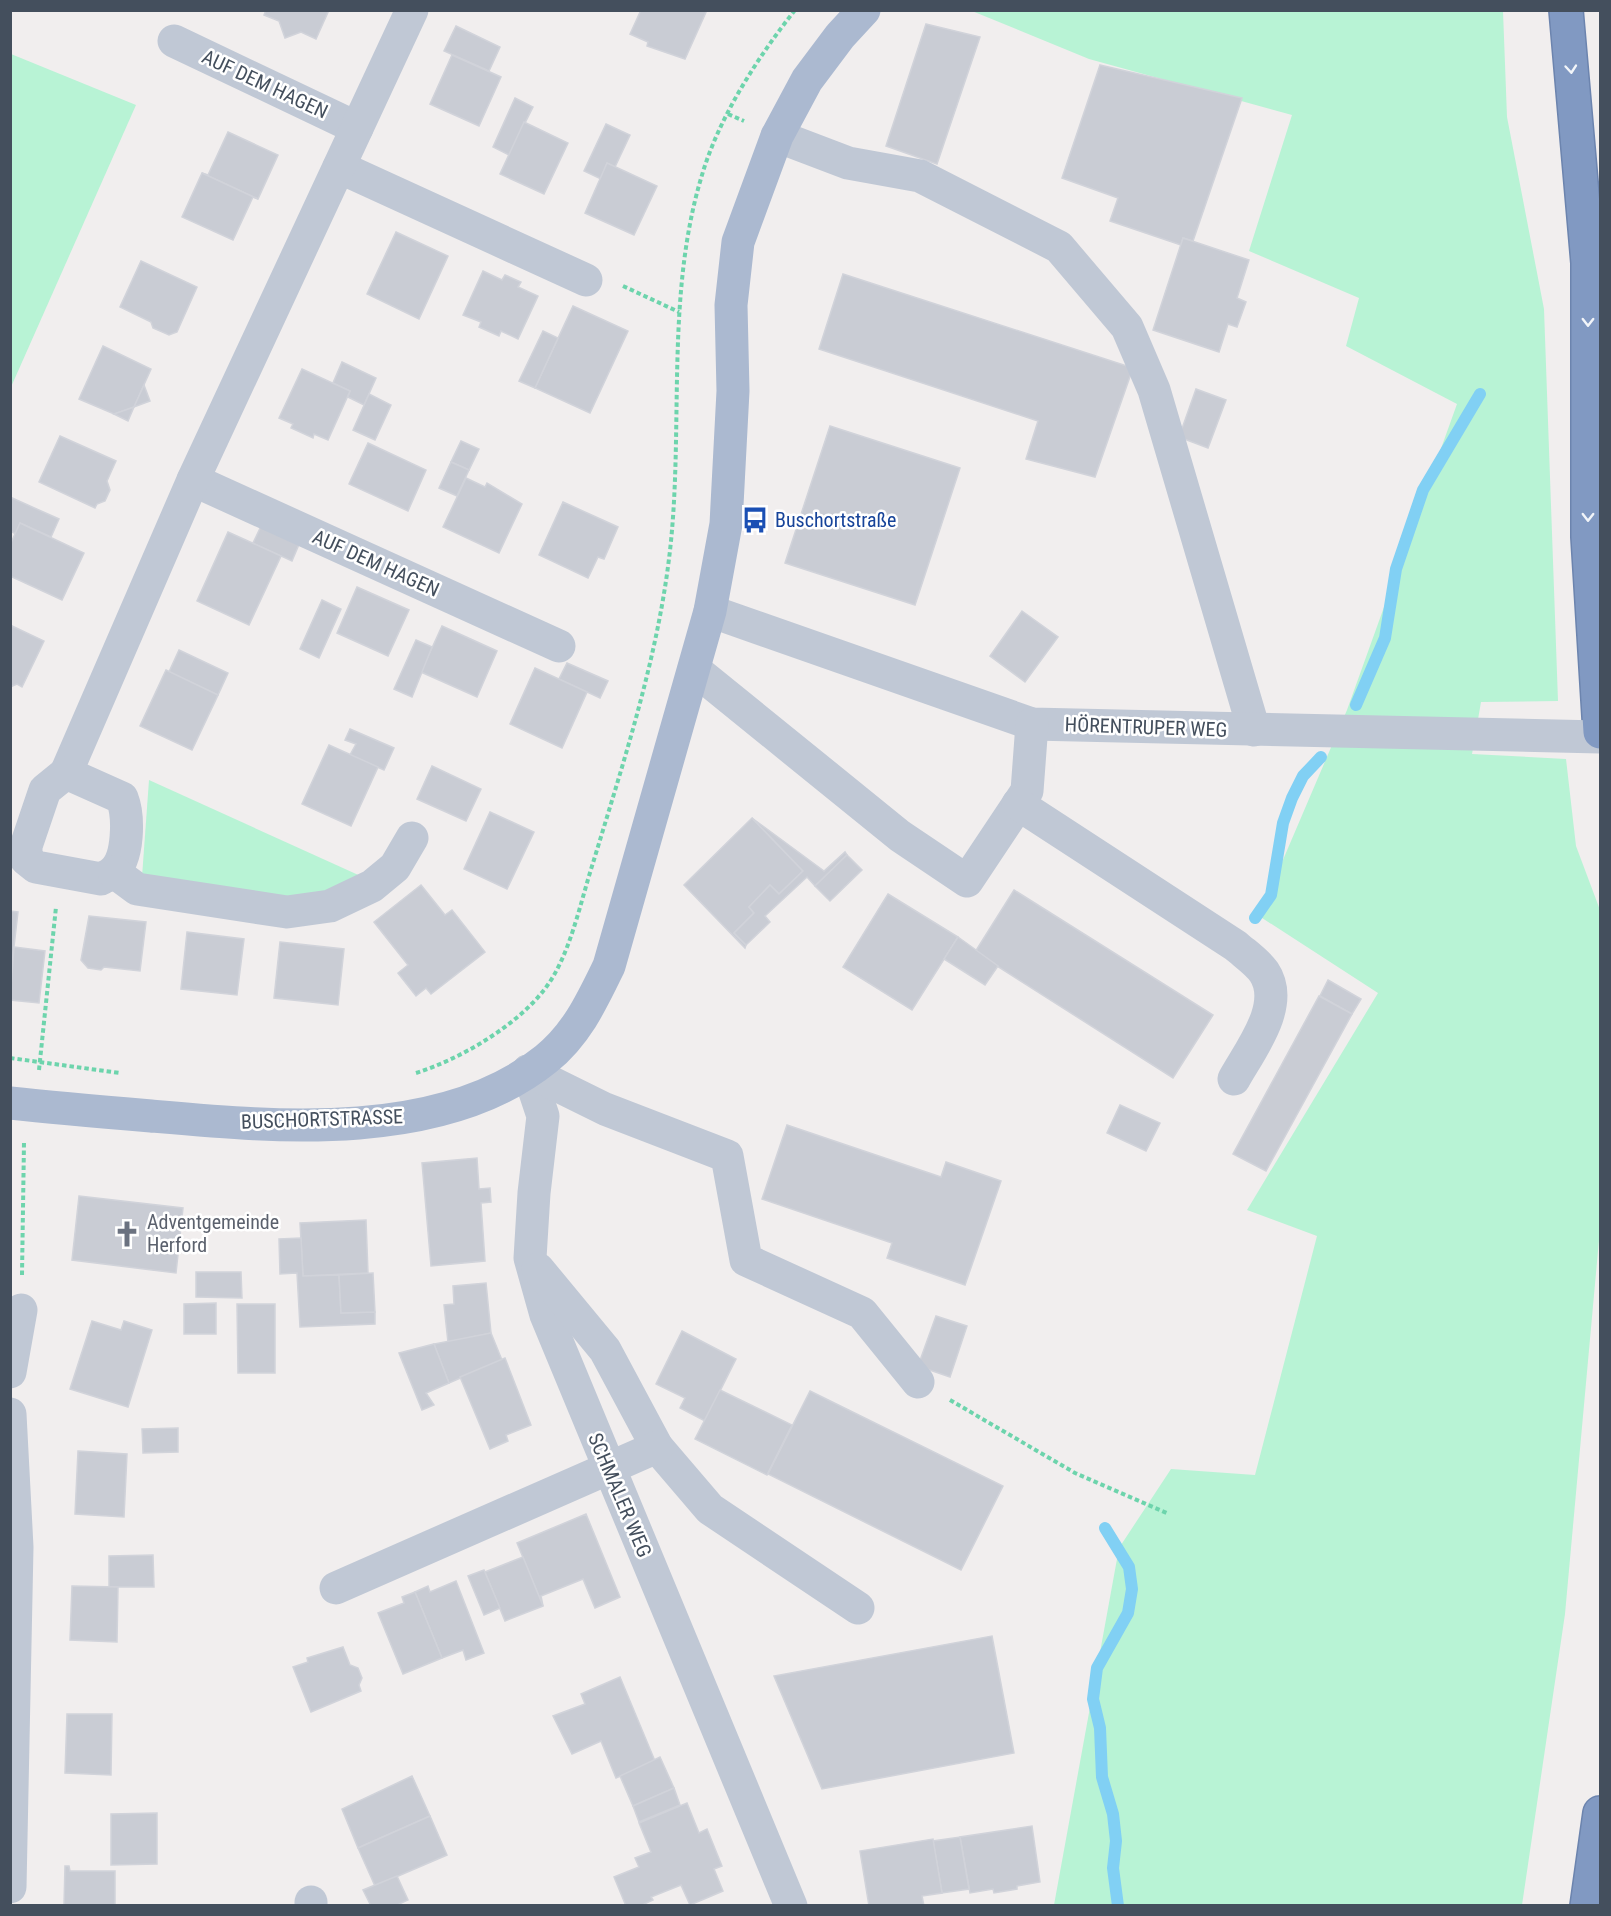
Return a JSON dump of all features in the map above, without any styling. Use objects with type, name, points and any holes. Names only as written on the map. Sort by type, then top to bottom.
[{"type":"highway","points":[[1566,10],[1588,263],[1588,537],[1600,730]]},
{"type":"highway","points":[[1587,1905],[1600,1813]]},
{"type":"main road","name":"BUSCHORTSTRASSE","points":[[21,1104],[243,1124],[374,1120],[420,1114],[479,1098],[528,1071],[568,1037],[585,1015],[609,966],[711,610],[726,524],[733,391],[731,305],[738,242],[777,136],[807,80],[840,36],[864,10]]},
{"type":"street","points":[[66,773],[122,798],[128,813],[123,858],[114,872],[101,879],[18,863],[45,790],[66,773],[193,480],[412,10]]},
{"type":"street","name":"AUF DEM HAGEN","points":[[174,41],[357,128]]},
{"type":"street","points":[[777,136],[848,163],[920,176],[1059,247],[1126,327],[1154,390],[1254,730]]},
{"type":"street","points":[[339,167],[586,280]]},
{"type":"street","name":"AUF DEM HAGEN","points":[[193,480],[559,646]]},
{"type":"street","name":"HÖRENTRUPER WEG","points":[[711,610],[1032,724],[1254,730],[1600,730]]},
{"type":"street","points":[[694,669],[900,836],[967,881],[1027,791],[1032,724]]},
{"type":"street","points":[[1018,804],[1236,946],[1264,972],[1273,993],[1264,1024],[1234,1079]]},
{"type":"street","points":[[114,872],[137,889],[287,912],[330,906],[372,886],[395,867],[412,838]]},
{"type":"street","points":[[528,1071],[604,1109],[727,1156],[746,1260],[862,1313],[918,1382]]},
{"type":"street","name":"SCHMALER WEG","points":[[528,1071],[543,1116],[534,1193],[530,1258],[546,1315],[791,1905]]},
{"type":"street","points":[[530,1258],[605,1350],[657,1447],[710,1509],[858,1608]]},
{"type":"street","points":[[10,1372],[21,1310]]},
{"type":"street","points":[[10,1414],[17,1547],[10,1887]]},
{"type":"street","points":[[336,1588],[657,1447]]},
{"type":"path","points":[[409,1075],[492,1037],[522,1013],[545,988],[568,942],[647,681],[663,598],[671,540],[681,273],[702,174],[728,114],[761,54],[795,10]]},
{"type":"path","points":[[586,280],[604,277],[680,312]]},
{"type":"path","points":[[21,1310],[23,1146],[21,1104],[41,1062],[60,870]]},
{"type":"path","points":[[10,1058],[124,1074]]},
{"type":"path","points":[[918,1382],[1075,1473],[1169,1514]]},
{"type":"green space","points":[[972,11],[1503,11],[1507,117],[1544,309],[1558,701],[1481,702],[1472,754],[1566,759],[1576,846],[1600,910],[1600,1229],[1565,1614],[1522,1905],[1054,1905],[1119,1548],[1171,1469],[1255,1475],[1317,1236],[1247,1210],[1378,993],[1259,916],[1347,710],[1457,404],[1346,346],[1359,298],[1249,251],[1292,115],[1089,59]]},
{"type":"green space","points":[[11,54],[136,105],[11,387]]},
{"type":"green space","points":[[149,780],[365,878],[324,894],[284,899],[142,877]]},
{"type":"building","points":[[266,10],[329,10],[316,39],[301,32],[285,38],[279,21],[264,15]]},
{"type":"building","points":[[641,10],[707,10],[685,59],[647,46],[648,42],[630,34]]},
{"type":"building","points":[[926,24],[980,37],[937,164],[886,146]]},
{"type":"building","points":[[456,26],[500,47],[489,71],[444,51]]},
{"type":"building","points":[[452,55],[501,77],[479,126],[430,104]]},
{"type":"building","points":[[1100,65],[1242,98],[1193,241],[1183,238],[1181,245],[1110,221],[1118,198],[1062,178]]},
{"type":"building","points":[[515,98],[533,107],[509,155],[493,147]]},
{"type":"building","points":[[524,122],[568,143],[544,194],[500,174]]},
{"type":"building","points":[[606,124],[630,135],[615,167],[607,163],[601,179],[584,171]]},
{"type":"building","points":[[228,132],[278,155],[258,199],[202,173],[208,175]]},
{"type":"building","points":[[607,163],[657,186],[634,235],[585,213]]},
{"type":"building","points":[[202,173],[258,199],[253,197],[233,240],[182,217]]},
{"type":"building","points":[[396,232],[448,256],[419,319],[367,294]]},
{"type":"building","points":[[1183,238],[1249,260],[1237,298],[1246,302],[1237,327],[1228,324],[1219,352],[1153,330]]},
{"type":"building","points":[[141,261],[197,287],[177,332],[169,335],[153,328],[151,322],[120,307]]},
{"type":"building","points":[[483,271],[502,280],[505,275],[521,282],[518,287],[538,296],[518,339],[501,331],[499,336],[479,327],[481,322],[463,315]]},
{"type":"building","points":[[843,274],[1133,368],[1095,477],[1026,459],[1038,421],[819,349]]},
{"type":"building","points":[[573,306],[628,331],[590,413],[535,388]]},
{"type":"building","points":[[543,331],[558,338],[535,388],[519,381]]},
{"type":"building","points":[[103,346],[151,369],[134,407],[114,414],[79,399]]},
{"type":"building","points":[[342,362],[376,378],[364,405],[348,397],[350,391],[333,383]]},
{"type":"building","points":[[302,369],[350,391],[328,440],[314,434],[313,438],[291,428],[293,424],[279,418]]},
{"type":"building","points":[[144,385],[150,401],[134,407]]},
{"type":"building","points":[[1196,389],[1226,400],[1208,448],[1179,437]]},
{"type":"building","points":[[369,394],[391,405],[375,440],[353,430]]},
{"type":"building","points":[[134,407],[128,421],[114,414]]},
{"type":"building","points":[[830,426],[960,468],[915,605],[785,563]]},
{"type":"building","points":[[60,436],[116,461],[107,481],[110,490],[105,501],[97,504],[95,508],[39,482]]},
{"type":"building","points":[[461,441],[479,449],[469,470],[451,462]]},
{"type":"building","points":[[368,443],[426,470],[408,511],[349,484]]},
{"type":"building","points":[[451,462],[469,470],[457,496],[439,488]]},
{"type":"building","points":[[466,478],[485,487],[487,483],[522,504],[499,553],[443,527]]},
{"type":"building","points":[[10,497],[59,519],[51,537],[20,523],[16,534],[10,531]]},
{"type":"building","points":[[563,502],[618,527],[604,559],[598,557],[588,578],[539,555]]},
{"type":"building","points":[[20,523],[84,553],[62,600],[10,576],[10,545]]},
{"type":"building","points":[[262,524],[300,542],[292,561],[253,543]]},
{"type":"building","points":[[228,532],[281,556],[249,625],[197,601]]},
{"type":"building","points":[[357,587],[409,610],[388,656],[337,633]]},
{"type":"building","points":[[322,600],[341,609],[319,658],[300,649]]},
{"type":"building","points":[[1022,611],[1058,637],[1025,682],[990,656]]},
{"type":"building","points":[[10,625],[44,641],[22,687],[17,684],[10,687]]},
{"type":"building","points":[[442,626],[497,651],[477,697],[421,672]]},
{"type":"building","points":[[416,640],[432,647],[412,697],[394,689]]},
{"type":"building","points":[[179,650],[228,673],[218,695],[169,672]]},
{"type":"building","points":[[567,663],[608,681],[600,698],[559,679]]},
{"type":"building","points":[[535,668],[587,692],[562,748],[510,724]]},
{"type":"building","points":[[166,670],[218,695],[192,750],[140,726]]},
{"type":"building","points":[[350,729],[394,748],[384,770],[350,755],[356,744],[345,740]]},
{"type":"building","points":[[329,745],[378,767],[351,826],[302,804]]},
{"type":"building","points":[[432,766],[481,789],[466,821],[417,799]]},
{"type":"building","points":[[490,812],[534,832],[507,889],[464,869]]},
{"type":"building","points":[[752,818],[803,871],[779,894],[770,885],[749,907],[754,913],[734,933],[746,945],[745,948],[684,885]]},
{"type":"building","points":[[752,818],[824,871],[845,852],[847,855],[815,886],[807,877],[765,916],[770,922],[746,945],[734,933],[754,913],[749,907],[770,885],[779,894],[803,871]]},
{"type":"building","points":[[847,855],[862,870],[830,901],[815,886]]},
{"type":"building","points":[[421,885],[445,915],[452,910],[485,952],[431,994],[426,988],[416,996],[398,973],[408,965],[374,922]]},
{"type":"building","points":[[1014,890],[1213,1015],[1173,1078],[975,952]]},
{"type":"building","points":[[888,894],[958,937],[912,1010],[843,967]]},
{"type":"building","points":[[10,911],[18,912],[10,981]]},
{"type":"building","points":[[89,916],[146,922],[140,971],[104,967],[101,970],[88,968],[81,960]]},
{"type":"building","points":[[187,932],[244,939],[237,995],[181,989]]},
{"type":"building","points":[[958,937],[998,966],[985,985],[944,959]]},
{"type":"building","points":[[280,942],[344,949],[338,1005],[274,998]]},
{"type":"building","points":[[14,947],[45,951],[39,1003],[10,1000]]},
{"type":"building","points":[[1328,980],[1361,999],[1352,1014],[1320,996]]},
{"type":"building","points":[[1319,996],[1352,1014],[1266,1171],[1233,1154]]},
{"type":"building","points":[[1120,1105],[1160,1123],[1146,1151],[1107,1133]]},
{"type":"building","points":[[787,1125],[941,1177],[946,1162],[1001,1181],[965,1285],[887,1258],[892,1243],[762,1199]]},
{"type":"building","points":[[477,1158],[479,1189],[490,1188],[491,1202],[481,1203],[485,1261],[431,1266],[422,1163]]},
{"type":"building","name":"Adventgemeinde Herford","points":[[79,1196],[183,1208],[176,1273],[72,1260]]},
{"type":"building","points":[[366,1220],[368,1273],[303,1276],[300,1223]]},
{"type":"building","points":[[301,1238],[303,1276],[339,1275],[341,1313],[375,1312],[375,1324],[300,1327],[297,1273],[280,1274],[279,1239]]},
{"type":"building","points":[[196,1272],[241,1272],[242,1298],[196,1297]]},
{"type":"building","points":[[373,1273],[375,1312],[341,1313],[339,1275]]},
{"type":"building","points":[[486,1283],[491,1333],[448,1342],[444,1305],[454,1304],[453,1286]]},
{"type":"building","points":[[216,1303],[216,1334],[184,1334],[184,1304]]},
{"type":"building","points":[[237,1304],[275,1304],[275,1373],[238,1373]]},
{"type":"building","points":[[936,1316],[967,1326],[950,1377],[918,1366]]},
{"type":"building","points":[[92,1321],[121,1330],[124,1321],[152,1330],[128,1407],[70,1389]]},
{"type":"building","points":[[682,1331],[736,1359],[705,1421],[680,1408],[685,1398],[656,1384]]},
{"type":"building","points":[[491,1333],[502,1360],[449,1383],[434,1344]]},
{"type":"building","points":[[434,1344],[449,1383],[426,1393],[434,1405],[422,1410],[399,1353]]},
{"type":"building","points":[[505,1358],[531,1425],[506,1435],[508,1441],[490,1449],[460,1377]]},
{"type":"building","points":[[720,1390],[792,1425],[767,1475],[695,1439]]},
{"type":"building","points":[[810,1391],[1003,1486],[961,1570],[768,1474]]},
{"type":"building","points":[[178,1428],[178,1452],[143,1453],[142,1429]]},
{"type":"building","points":[[78,1451],[127,1454],[124,1517],[75,1514]]},
{"type":"building","points":[[586,1514],[620,1597],[595,1608],[583,1579],[541,1596],[543,1606],[517,1543]]},
{"type":"building","points":[[153,1555],[154,1587],[109,1587],[109,1556]]},
{"type":"building","points":[[523,1557],[543,1606],[505,1621],[485,1572]]},
{"type":"building","points":[[484,1570],[500,1608],[484,1615],[468,1576]]},
{"type":"building","points":[[456,1581],[484,1653],[466,1660],[463,1650],[442,1658],[415,1592],[428,1586],[430,1592]]},
{"type":"building","points":[[72,1586],[118,1587],[117,1642],[70,1640]]},
{"type":"building","points":[[415,1592],[442,1658],[403,1674],[378,1613],[404,1603],[402,1597]]},
{"type":"building","points":[[992,1636],[1014,1753],[822,1789],[774,1676]]},
{"type":"building","points":[[343,1647],[350,1665],[358,1668],[362,1678],[359,1685],[361,1691],[311,1712],[293,1667],[308,1662],[307,1658]]},
{"type":"building","points":[[620,1677],[655,1761],[616,1778],[601,1741],[572,1754],[553,1716],[585,1704],[581,1694]]},
{"type":"building","points":[[67,1714],[112,1714],[111,1775],[65,1773]]},
{"type":"building","points":[[660,1757],[674,1788],[633,1806],[620,1776]]},
{"type":"building","points":[[412,1776],[430,1816],[358,1848],[342,1809]]},
{"type":"building","points":[[674,1788],[680,1805],[639,1822],[633,1806]]},
{"type":"building","points":[[687,1803],[699,1833],[707,1829],[722,1866],[714,1869],[723,1891],[690,1905],[681,1885],[651,1897],[653,1900],[640,1906],[626,1906],[614,1877],[639,1867],[635,1858],[651,1852],[639,1823]]},
{"type":"building","points":[[157,1813],[157,1864],[111,1865],[111,1814]]},
{"type":"building","points":[[430,1816],[447,1855],[375,1886],[358,1848]]},
{"type":"building","points":[[1032,1826],[1040,1882],[994,1893],[993,1889],[970,1893],[960,1837]]},
{"type":"building","points":[[960,1837],[969,1889],[942,1893],[933,1841]]},
{"type":"building","points":[[933,1839],[942,1893],[922,1896],[924,1906],[869,1906],[860,1851]]},
{"type":"building","points":[[65,1866],[69,1866],[70,1871],[115,1871],[115,1906],[64,1905]]},
{"type":"building","points":[[397,1876],[408,1900],[395,1906],[371,1906],[363,1890]]},
{"type":"waterway","points":[[1356,705],[1385,638],[1396,569],[1423,490],[1480,394]]},
{"type":"waterway","points":[[1255,918],[1271,895],[1283,823],[1292,798],[1303,776],[1321,757]]},
{"type":"waterway","points":[[1105,1528],[1129,1567],[1132,1589],[1128,1613],[1097,1668],[1093,1699],[1100,1728],[1102,1777],[1113,1814],[1116,1841],[1113,1868],[1118,1906]]},
{"type":"place","name":"Buschortstraße","points":[[755,520]]},
{"type":"place","name":"Adventgemeinde Herford","points":[[127,1234]]}]
